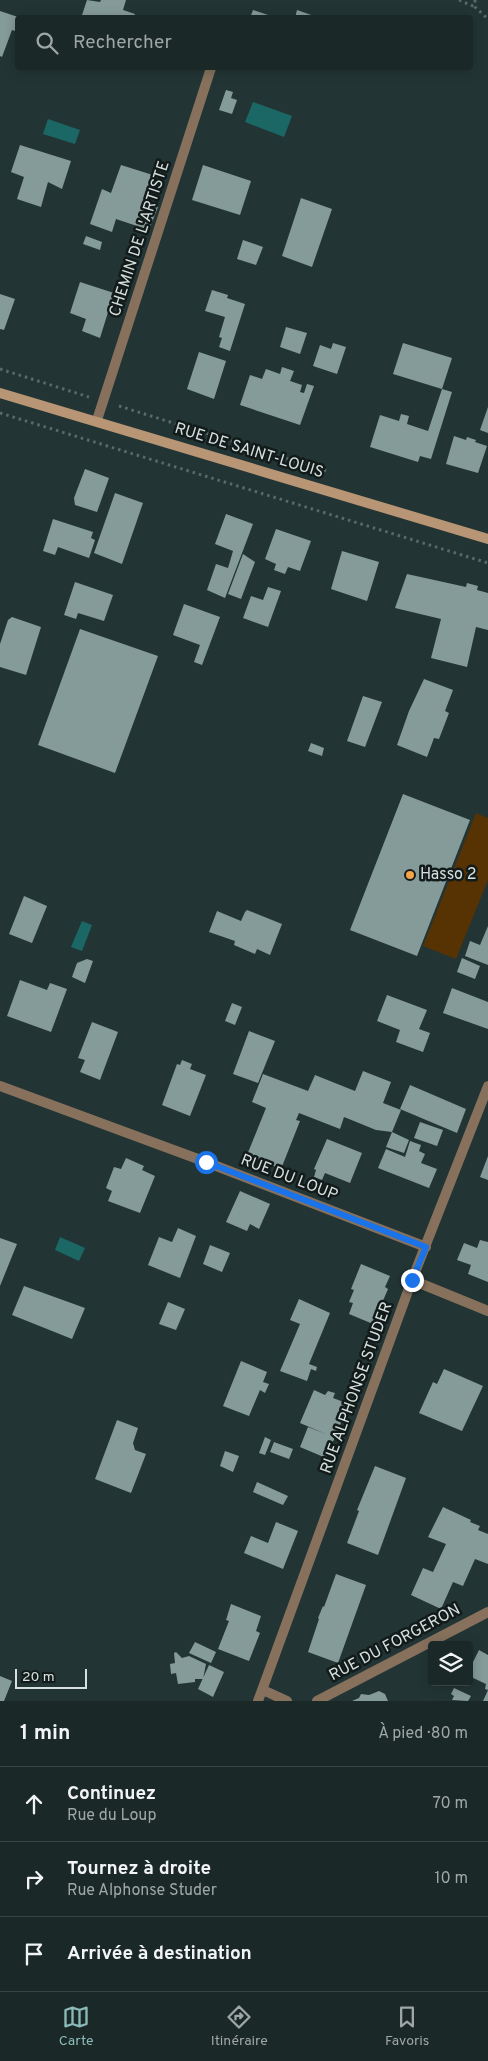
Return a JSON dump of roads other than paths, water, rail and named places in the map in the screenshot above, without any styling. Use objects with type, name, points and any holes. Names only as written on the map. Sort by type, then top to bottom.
[{"type":"main road","name":"RUE DE SAINT-LOUIS","points":[[0,393],[97,420],[488,539]]},
{"type":"street","name":"CHEMIN DE L'ARTISTE","points":[[97,420],[210,70]]},
{"type":"street","name":"RUE DU LOUP","points":[[0,1086],[206,1162],[426,1247]]},
{"type":"street","name":"RUE ALPHONSE STUDER","points":[[258,1701],[412,1280],[488,1086]]},
{"type":"street","points":[[412,1280],[488,1311]]},
{"type":"street","name":"RUE DU FORGERON","points":[[317,1701],[488,1612]]},
{"type":"street","points":[[263,1690],[287,1701]]},
{"type":"water","points":[[253,102],[292,116],[284,137],[245,122]]},
{"type":"water","points":[[48,119],[80,130],[75,144],[43,134]]},
{"type":"water","points":[[82,921],[92,925],[82,951],[71,947]]},
{"type":"water","points":[[60,1237],[85,1248],[79,1261],[55,1250]]},
{"type":"place","name":"Hasso 2","points":[[410,875]]}]
